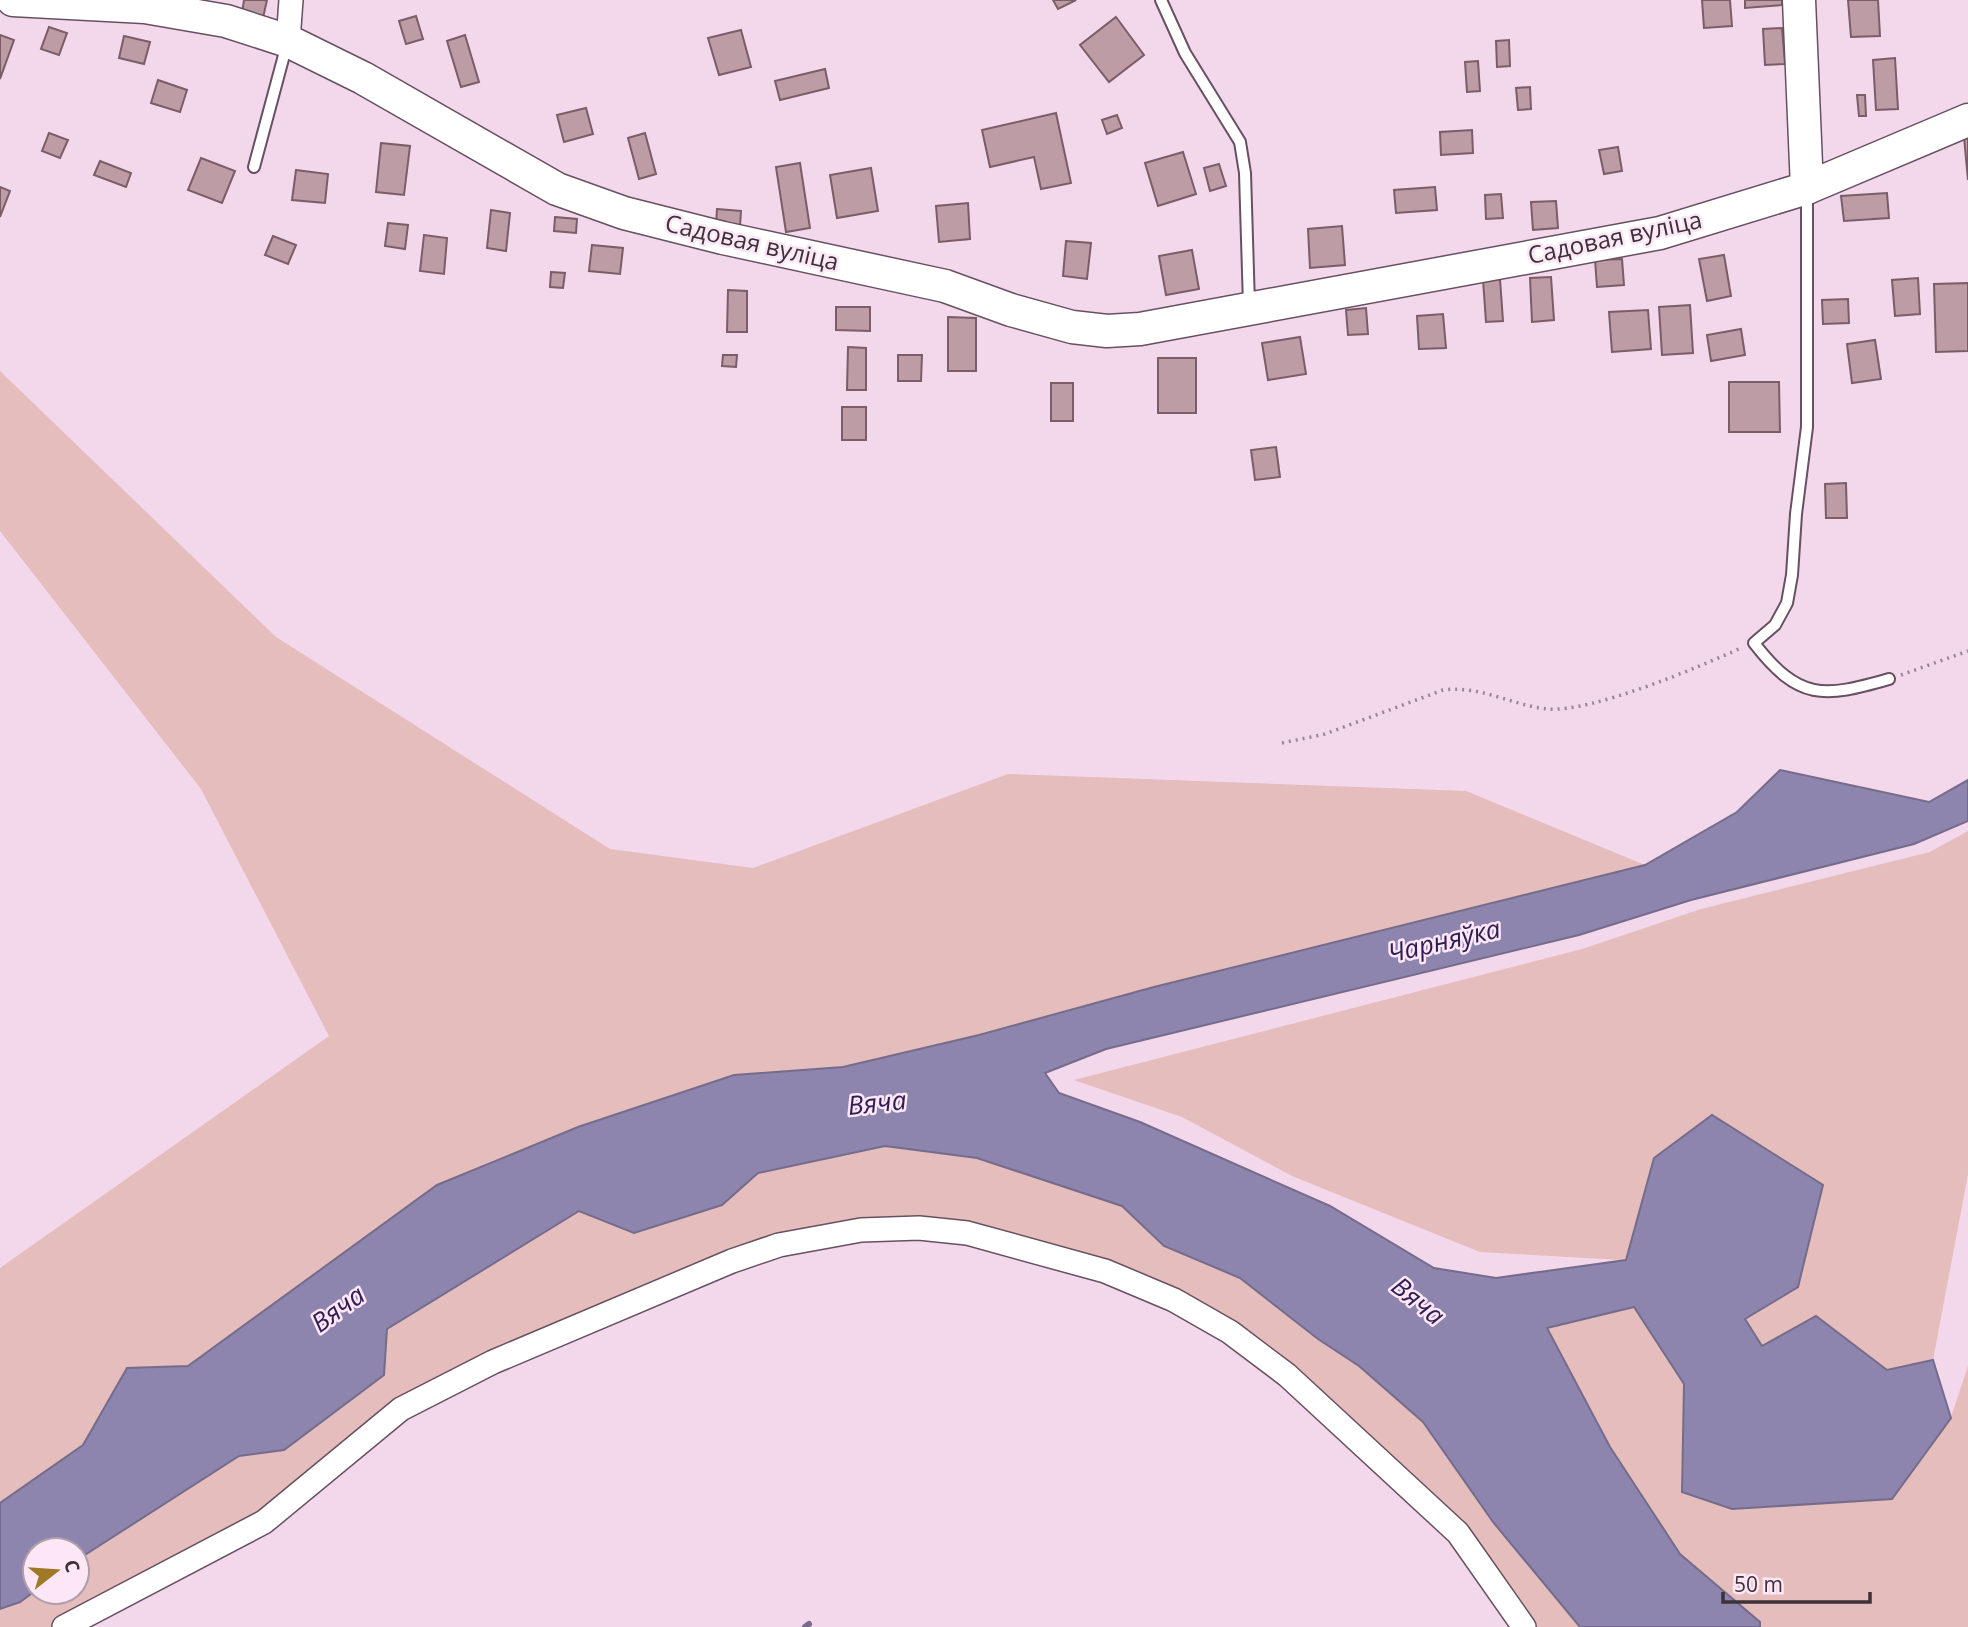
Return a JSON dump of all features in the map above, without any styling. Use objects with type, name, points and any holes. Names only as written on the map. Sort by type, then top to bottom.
[{"type":"street","name":"Садовая вуліца","points":[[13,0],[145,7],[226,22],[288,41],[363,78],[557,189],[624,213],[723,238],[945,286],[1011,310],[1072,327],[1107,331],[1140,329],[1660,233],[1807,188],[1968,120]]},
{"type":"street","points":[[288,41],[290,0]]},
{"type":"street","points":[[1799,0],[1807,188]]},
{"type":"street","points":[[64,1627],[264,1522],[401,1409],[493,1362],[732,1261],[779,1245],[861,1230],[919,1228],[967,1233],[1105,1271],[1174,1300],[1230,1332],[1296,1382],[1458,1533],[1524,1627]]},
{"type":"lane","points":[[1161,0],[1185,53],[1240,142],[1245,173],[1249,308]]},
{"type":"lane","points":[[254,167],[288,41]]},
{"type":"lane","points":[[1807,188],[1807,427],[1792,575],[1787,603],[1775,625],[1754,643],[1770,663],[1790,680],[1814,692],[1845,692],[1889,679]]},
{"type":"path","points":[[1282,743],[1325,734],[1389,708],[1452,689],[1461,688],[1549,709],[1583,704],[1702,665],[1754,643]]},
{"type":"path","points":[[1889,679],[1968,651]]},
{"type":"shaded area","points":[[0,371],[276,637],[610,849],[753,868],[1008,774],[1466,791],[1645,865],[1154,987],[979,1035],[843,1067],[734,1075],[437,1185],[187,1366],[127,1368],[83,1445],[0,1503],[0,1268],[329,1036],[201,789],[0,531]]},
{"type":"shaded area","points":[[1968,831],[1968,1174],[1933,1360],[1951,1417],[1968,1366],[1968,1627],[1760,1627],[1760,1622],[1680,1554],[1610,1447],[1434,1268],[1496,1278],[1621,1260],[1480,1252],[1292,1176],[1182,1117],[1074,1080],[1582,949],[1701,909],[1930,852]]},
{"type":"shaded area","points":[[885,1146],[977,1158],[1122,1206],[1164,1246],[1239,1278],[1359,1366],[1423,1422],[1493,1522],[1580,1627],[1524,1627],[1401,1478],[1173,1300],[967,1233],[779,1245],[401,1409],[264,1522],[64,1627],[0,1627],[0,1609],[21,1601],[21,1606],[91,1606],[91,1551],[240,1456],[284,1450],[384,1375],[387,1329],[579,1211],[634,1233],[722,1205],[757,1173]]},
{"type":"water","points":[[1780,770],[1929,802],[1968,780],[1968,821],[1914,844],[1691,900],[1579,935],[1106,1049],[1045,1073],[1059,1093],[1140,1122],[1330,1206],[1434,1268],[1496,1278],[1626,1260],[1654,1158],[1712,1115],[1823,1185],[1798,1287],[1745,1319],[1762,1346],[1816,1316],[1887,1370],[1933,1360],[1951,1418],[1892,1499],[1732,1509],[1682,1492],[1684,1384],[1634,1307],[1547,1328],[1610,1447],[1680,1554],[1760,1622],[1760,1627],[1580,1627],[1493,1522],[1423,1422],[1359,1366],[1318,1339],[1240,1278],[1164,1246],[1122,1206],[977,1158],[885,1146],[758,1173],[722,1205],[634,1233],[579,1211],[387,1329],[384,1375],[284,1450],[239,1456],[91,1551],[91,1536],[21,1536],[21,1601],[0,1609],[0,1503],[83,1445],[127,1368],[188,1366],[437,1185],[578,1127],[734,1075],[843,1067],[979,1035],[1154,987],[1645,865],[1737,812]]},
{"type":"building","points":[[244,0],[267,0],[263,18],[242,13]]},
{"type":"building","points":[[1053,0],[1076,0],[1058,9]]},
{"type":"building","points":[[1702,0],[1730,0],[1732,26],[1704,28]]},
{"type":"building","points":[[1745,0],[1782,0],[1782,5],[1745,8]]},
{"type":"building","points":[[1848,0],[1878,0],[1880,36],[1851,37]]},
{"type":"building","points":[[416,16],[423,39],[406,44],[399,21]]},
{"type":"building","points":[[1116,17],[1144,55],[1109,82],[1080,45]]},
{"type":"building","points":[[49,27],[67,33],[59,55],[41,49]]},
{"type":"building","points":[[1782,28],[1785,64],[1765,65],[1763,29]]},
{"type":"building","points":[[741,30],[751,67],[719,75],[708,38]]},
{"type":"building","points":[[0,35],[14,40],[0,79]]},
{"type":"building","points":[[465,35],[479,82],[461,87],[447,41]]},
{"type":"building","points":[[124,36],[150,42],[144,64],[119,58]]},
{"type":"building","points":[[1509,40],[1510,66],[1497,67],[1496,41]]},
{"type":"building","points":[[1895,58],[1898,109],[1876,110],[1873,60]]},
{"type":"building","points":[[1478,61],[1480,91],[1467,92],[1465,62]]},
{"type":"building","points":[[825,69],[829,88],[780,100],[775,81]]},
{"type":"building","points":[[158,80],[187,90],[180,112],[151,103]]},
{"type":"building","points":[[1530,87],[1531,109],[1518,110],[1516,88]]},
{"type":"building","points":[[1857,95],[1865,95],[1866,116],[1859,116]]},
{"type":"building","points":[[586,108],[593,134],[564,142],[557,115]]},
{"type":"building","points":[[1056,113],[1071,183],[1041,189],[1034,157],[990,167],[982,130]]},
{"type":"building","points":[[1117,115],[1122,128],[1107,134],[1102,120]]},
{"type":"building","points":[[1472,130],[1473,153],[1441,155],[1440,132]]},
{"type":"building","points":[[49,133],[68,140],[60,158],[42,151]]},
{"type":"building","points":[[645,133],[656,174],[639,179],[628,138]]},
{"type":"building","points":[[1964,137],[1968,137],[1968,180]]},
{"type":"building","points":[[381,143],[410,146],[404,195],[376,192]]},
{"type":"building","points":[[1618,147],[1622,171],[1604,174],[1599,150]]},
{"type":"building","points":[[1183,152],[1196,194],[1158,206],[1145,163]]},
{"type":"building","points":[[201,158],[235,171],[222,203],[188,190]]},
{"type":"building","points":[[100,161],[131,173],[126,187],[94,175]]},
{"type":"building","points":[[800,163],[810,228],[786,232],[776,167]]},
{"type":"building","points":[[1219,164],[1226,186],[1210,191],[1204,168]]},
{"type":"building","points":[[871,168],[878,211],[837,218],[830,175]]},
{"type":"building","points":[[296,170],[328,174],[325,203],[292,200]]},
{"type":"building","points":[[0,187],[10,191],[0,217]]},
{"type":"building","points":[[1435,187],[1437,210],[1396,213],[1394,190]]},
{"type":"building","points":[[1887,193],[1889,218],[1844,221],[1841,196]]},
{"type":"building","points":[[1501,194],[1503,218],[1486,219],[1485,195]]},
{"type":"building","points":[[1556,201],[1558,228],[1533,230],[1531,202]]},
{"type":"building","points":[[968,203],[970,239],[939,242],[936,206]]},
{"type":"building","points":[[717,209],[741,211],[740,226],[716,224]]},
{"type":"building","points":[[491,210],[510,213],[506,251],[487,248]]},
{"type":"building","points":[[555,217],[577,219],[576,233],[554,231]]},
{"type":"building","points":[[388,223],[408,225],[405,249],[385,246]]},
{"type":"building","points":[[1342,226],[1345,265],[1310,268],[1308,229]]},
{"type":"building","points":[[424,235],[447,238],[444,274],[420,271]]},
{"type":"building","points":[[273,236],[296,245],[288,264],[265,255]]},
{"type":"building","points":[[1066,241],[1091,243],[1087,279],[1063,276]]},
{"type":"building","points":[[592,245],[623,248],[620,274],[589,271]]},
{"type":"building","points":[[1192,250],[1199,289],[1166,295],[1159,256]]},
{"type":"building","points":[[1724,255],[1731,296],[1707,301],[1699,259]]},
{"type":"building","points":[[1622,259],[1624,285],[1597,287],[1595,260]]},
{"type":"building","points":[[551,272],[565,273],[563,288],[550,287]]},
{"type":"building","points":[[1551,277],[1554,320],[1532,322],[1530,278]]},
{"type":"building","points":[[1918,278],[1920,314],[1895,316],[1892,280]]},
{"type":"building","points":[[1500,279],[1503,321],[1486,322],[1483,280]]},
{"type":"building","points":[[1968,283],[1968,351],[1936,352],[1934,284]]},
{"type":"building","points":[[728,290],[747,291],[747,332],[727,332]]},
{"type":"building","points":[[1848,299],[1849,323],[1823,324],[1822,300]]},
{"type":"building","points":[[1690,305],[1693,353],[1662,355],[1659,307]]},
{"type":"building","points":[[836,307],[870,307],[870,331],[836,330]]},
{"type":"building","points":[[1366,308],[1368,334],[1348,335],[1346,310]]},
{"type":"building","points":[[1648,310],[1651,349],[1612,352],[1609,312]]},
{"type":"building","points":[[1443,314],[1446,348],[1419,349],[1417,316]]},
{"type":"building","points":[[948,317],[976,318],[976,371],[948,371]]},
{"type":"building","points":[[1741,329],[1745,355],[1711,361],[1707,335]]},
{"type":"building","points":[[1300,337],[1306,374],[1268,380],[1262,343]]},
{"type":"building","points":[[1875,340],[1881,379],[1852,383],[1847,344]]},
{"type":"building","points":[[848,347],[866,348],[866,390],[847,390]]},
{"type":"building","points":[[723,355],[737,355],[736,367],[722,366]]},
{"type":"building","points":[[898,355],[922,355],[921,381],[898,381]]},
{"type":"building","points":[[1158,358],[1196,358],[1196,413],[1158,413]]},
{"type":"building","points":[[1729,382],[1779,382],[1780,432],[1729,432]]},
{"type":"building","points":[[1051,383],[1073,383],[1073,421],[1051,421]]},
{"type":"building","points":[[842,407],[866,407],[866,440],[842,440]]},
{"type":"building","points":[[1276,447],[1280,477],[1255,480],[1251,450]]},
{"type":"building","points":[[1846,483],[1847,518],[1826,518],[1825,484]]},
{"type":"waterway","points":[[805,1627],[809,1624]]},
{"type":"water label","name":"Чарняўка","points":[[1444,941]]},
{"type":"water label","name":"Вяча","points":[[877,1103]]},
{"type":"water label","name":"Вяча","points":[[1418,1301]]},
{"type":"water label","name":"Вяча","points":[[338,1309]]}]
